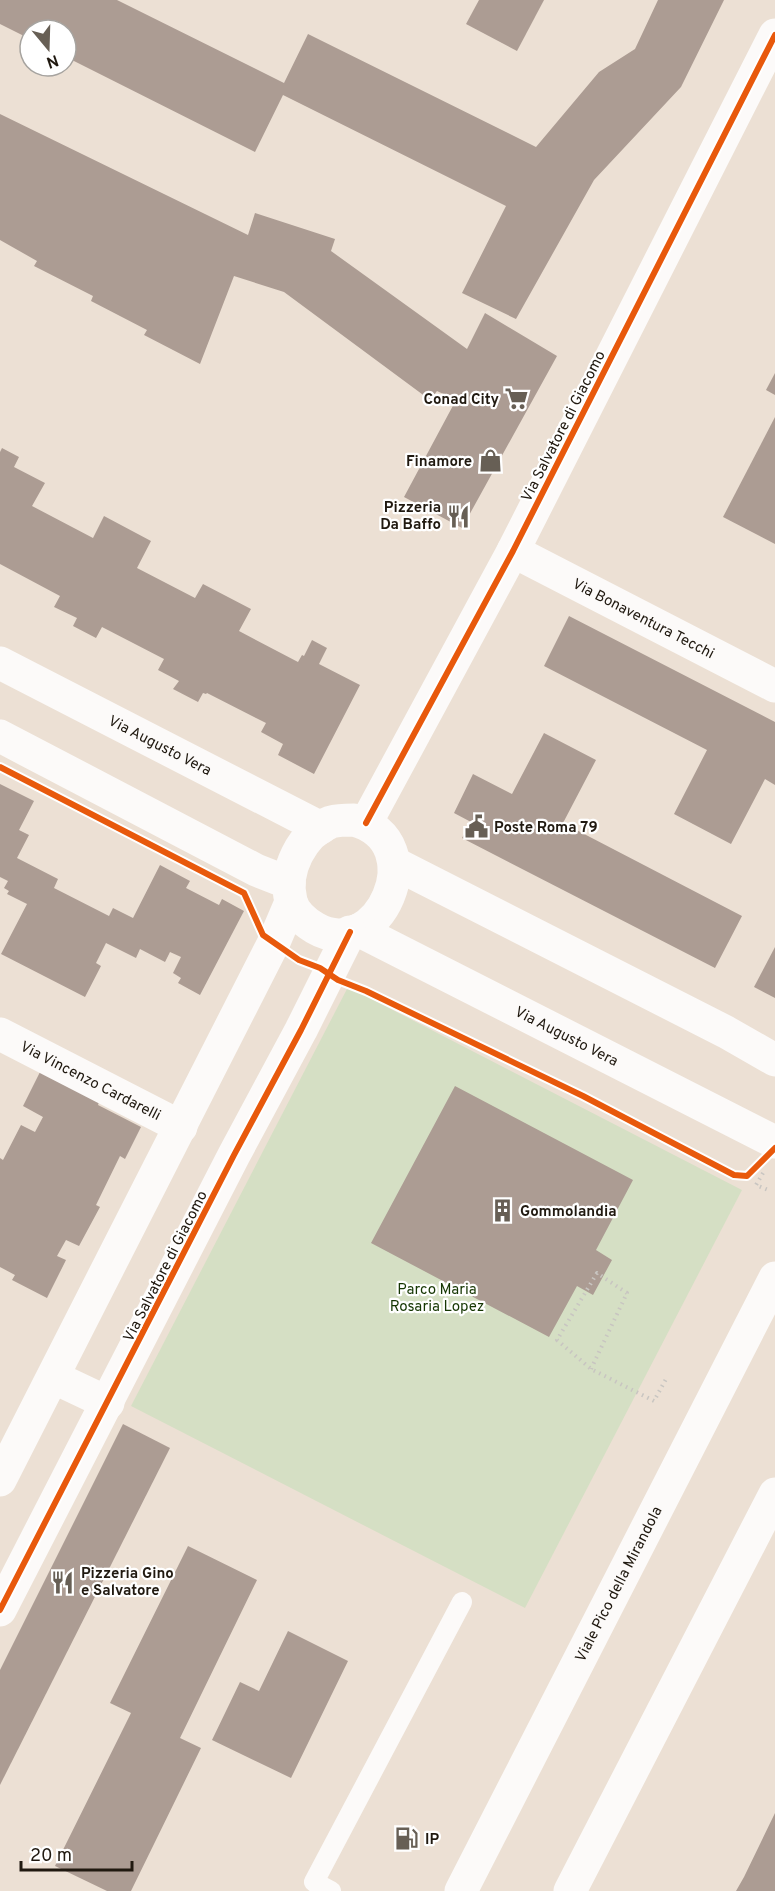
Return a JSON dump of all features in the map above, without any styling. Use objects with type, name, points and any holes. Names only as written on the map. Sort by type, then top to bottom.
[{"type":"street","name":"Via Salvatore di Giacomo","points":[[366,823],[513,550],[775,35]]},
{"type":"street","name":"Via Bonaventura Tecchi","points":[[513,550],[775,686]]},
{"type":"street","name":"Via Augusto Vera","points":[[0,663],[321,828]]},
{"type":"street","points":[[0,736],[256,870],[290,893],[303,920],[322,932],[337,934],[354,931],[373,920],[388,899],[394,881],[394,863],[386,842],[366,823],[345,820],[332,822],[305,841],[299,850],[290,893],[274,942],[0,1480]]},
{"type":"street","points":[[394,863],[726,1032],[775,1060]]},
{"type":"street","name":"Via Salvatore di Giacomo","points":[[0,1610],[234,1155],[354,931]]},
{"type":"street","name":"Via Augusto Vera","points":[[354,931],[775,1142]]},
{"type":"street","name":"Via Vincenzo Cardarelli","points":[[0,1034],[181,1127]]},
{"type":"street","name":"Viale Pico della Mirandola","points":[[461,1891],[775,1278]]},
{"type":"street","points":[[53,1377],[108,1403]]},
{"type":"street","points":[[570,1891],[775,1494]]},
{"type":"lane","points":[[331,1891],[314,1881],[462,1602]]},
{"type":"path","points":[[591,1369],[627,1293],[597,1273],[557,1340],[591,1369],[654,1401],[666,1378]]},
{"type":"green space","name":"Parco Maria Rosaria Lopez","points":[[348,987],[742,1190],[525,1608],[131,1406]]},
{"type":"building","points":[[0,0],[117,0],[284,83],[308,34],[536,147],[599,72],[635,49],[658,0],[724,0],[681,87],[594,180],[516,319],[462,293],[506,206],[283,95],[255,152],[78,63],[78,18],[18,18],[18,33],[0,24]]},
{"type":"building","points":[[479,0],[544,0],[517,51],[466,24]]},
{"type":"building","points":[[0,114],[248,235],[255,213],[335,239],[331,251],[467,349],[485,313],[557,356],[462,528],[404,497],[456,400],[437,391],[430,400],[284,292],[234,276],[200,364],[144,335],[147,330],[91,301],[93,296],[34,266],[37,261],[0,240]]},
{"type":"building","points":[[775,373],[775,395],[766,390]]},
{"type":"building","points":[[775,417],[775,544],[723,517]]},
{"type":"building","points":[[2,448],[19,457],[14,467],[45,483],[32,506],[93,538],[104,516],[151,541],[137,568],[195,598],[203,584],[251,609],[239,631],[298,662],[302,655],[304,656],[312,640],[327,648],[319,664],[360,685],[314,774],[278,755],[283,744],[261,732],[266,723],[207,693],[203,693],[198,702],[173,689],[179,681],[158,670],[164,659],[102,627],[96,638],[73,626],[77,618],[54,607],[60,596],[0,564],[0,452]]},
{"type":"building","points":[[569,616],[775,722],[775,785],[765,779],[731,844],[674,814],[707,750],[544,666]]},
{"type":"building","points":[[544,733],[596,760],[563,823],[742,916],[715,968],[462,838],[471,822],[454,813],[473,774],[512,794]]},
{"type":"building","points":[[0,784],[34,801],[19,830],[29,835],[17,858],[58,879],[54,888],[109,916],[113,908],[133,918],[160,865],[190,881],[186,888],[219,905],[222,899],[244,911],[200,995],[178,983],[181,978],[173,973],[181,957],[170,952],[165,962],[140,949],[136,958],[106,943],[96,963],[101,966],[85,997],[1,954],[27,904],[7,894],[9,891],[4,888],[8,881],[0,877]]},
{"type":"building","points":[[775,947],[775,998],[754,987]]},
{"type":"building","points":[[40,1072],[99,1102],[98,1105],[141,1127],[125,1159],[120,1156],[96,1205],[100,1207],[79,1246],[66,1240],[57,1256],[66,1260],[47,1298],[12,1280],[15,1275],[0,1267],[0,1158],[3,1160],[21,1125],[35,1132],[43,1117],[23,1106]]},
{"type":"building","name":"Gommolandia","points":[[455,1086],[633,1180],[596,1250],[612,1260],[593,1295],[577,1286],[549,1337],[371,1243]]},
{"type":"building","points":[[123,1424],[170,1448],[0,1785],[0,1670]]},
{"type":"building","points":[[188,1546],[257,1580],[180,1738],[201,1748],[131,1891],[107,1891],[55,1866],[131,1713],[110,1703]]},
{"type":"building","points":[[288,1631],[348,1661],[291,1778],[212,1740],[240,1682],[259,1691]]},
{"type":"building","points":[[775,1813],[775,1891],[736,1891],[744,1877]]},
{"type":"cycle path","points":[[366,823],[513,551],[775,35]]},
{"type":"cycle path","points":[[0,767],[244,893],[263,935],[299,960],[320,968],[338,980],[366,991],[583,1096],[734,1175],[747,1176],[775,1148]]},
{"type":"cycle path","points":[[0,1610],[350,932]]},
{"type":"place","name":"Conad City","points":[[517,399]]},
{"type":"place","name":"Finamore","points":[[490,461]]},
{"type":"place","name":"Pizzeria Da Baffo","points":[[459,516]]},
{"type":"place","name":"Poste Roma 79","points":[[476,827]]},
{"type":"place","name":"Gommolandia","points":[[502,1211]]},
{"type":"place","name":"Pizzeria Gino e Salvatore","points":[[63,1582]]},
{"type":"place","name":"IP","points":[[407,1839]]}]
